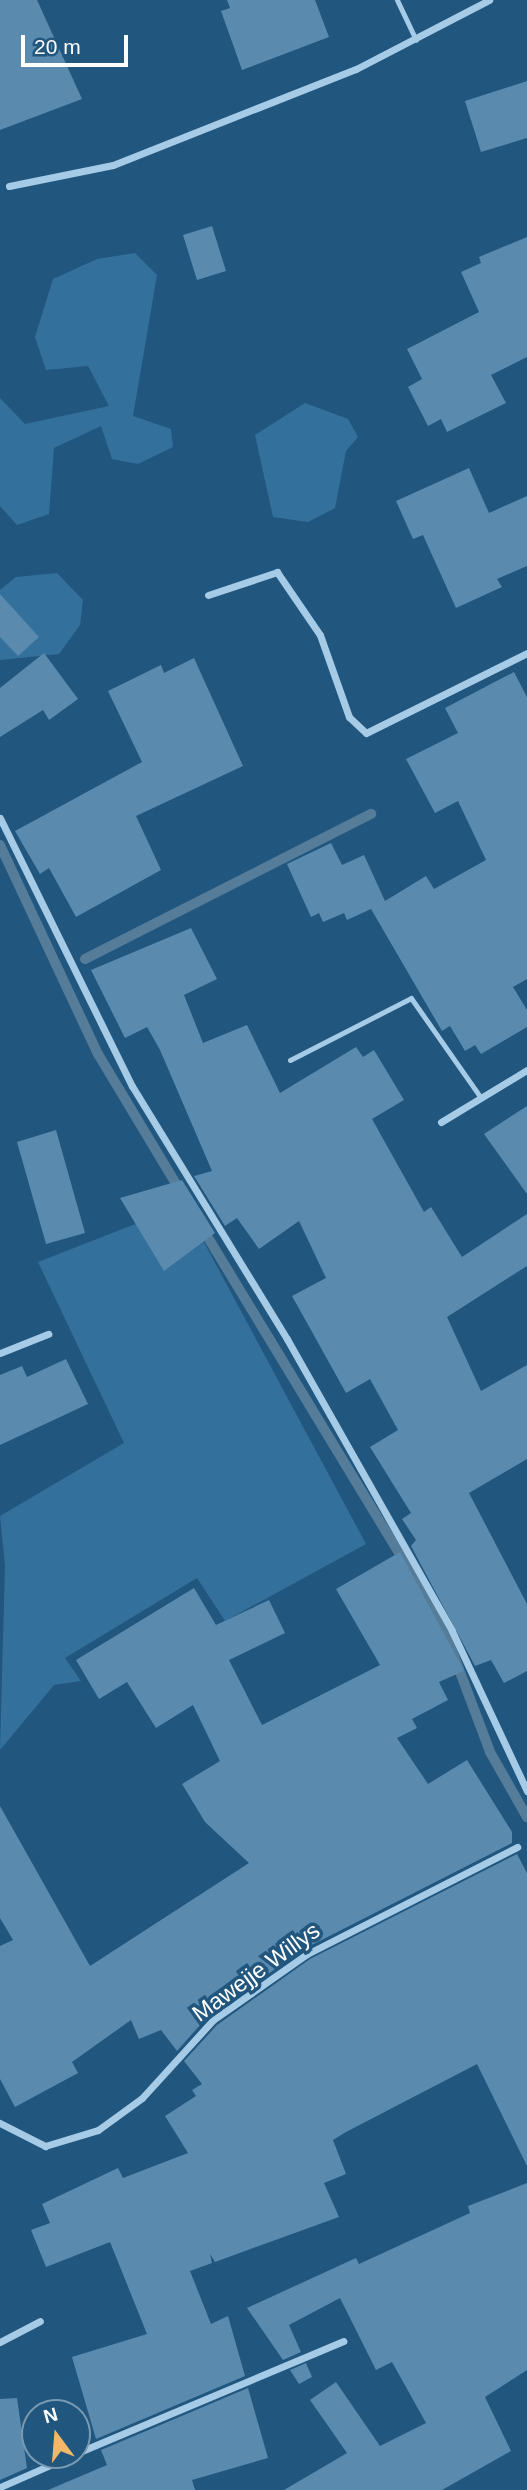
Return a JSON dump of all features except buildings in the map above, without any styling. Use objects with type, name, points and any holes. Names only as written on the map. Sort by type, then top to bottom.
[{"type":"street","points":[[9,186],[113,165],[416,40],[489,0]]},
{"type":"street","points":[[208,595],[277,572],[320,635],[349,717],[366,733],[527,653]]},
{"type":"street","points":[[0,818],[132,1086],[287,1339],[452,1631],[527,1791]]},
{"type":"street","points":[[441,1122],[527,1070]]},
{"type":"street","points":[[0,1353],[48,1334]]},
{"type":"street","name":"Mawejje Willys","points":[[0,2123],[45,2146],[98,2130],[142,2098],[213,2020],[307,1954],[517,1847]]},
{"type":"street","points":[[0,2342],[40,2321]]},
{"type":"street","points":[[91,2447],[343,2342]]},
{"type":"street","points":[[0,2487],[41,2469]]},
{"type":"lane","points":[[397,0],[416,40]]},
{"type":"lane","points":[[290,1060],[411,998],[481,1098]]},
{"type":"shaded area","points":[[135,253],[157,275],[133,416],[171,429],[173,447],[138,464],[112,459],[101,426],[54,448],[49,514],[17,525],[0,506],[0,398],[25,424],[109,406],[88,366],[46,370],[35,337],[53,279],[97,259]]},
{"type":"shaded area","points":[[305,403],[348,419],[358,437],[346,451],[335,508],[308,522],[273,517],[255,435]]},
{"type":"shaded area","points":[[57,573],[83,600],[80,625],[59,654],[0,660],[0,590],[16,577]]},
{"type":"shaded area","points":[[184,1205],[366,1544],[225,1621],[197,1578],[65,1658],[81,1681],[54,1685],[0,1750],[5,1565],[0,1516],[124,1443],[38,1262]]},
{"type":"waterway","points":[[85,959],[371,814]]},
{"type":"waterway","points":[[0,845],[98,1054],[182,1194]]},
{"type":"waterway","points":[[201,1226],[442,1624],[490,1752],[527,1817]]}]
